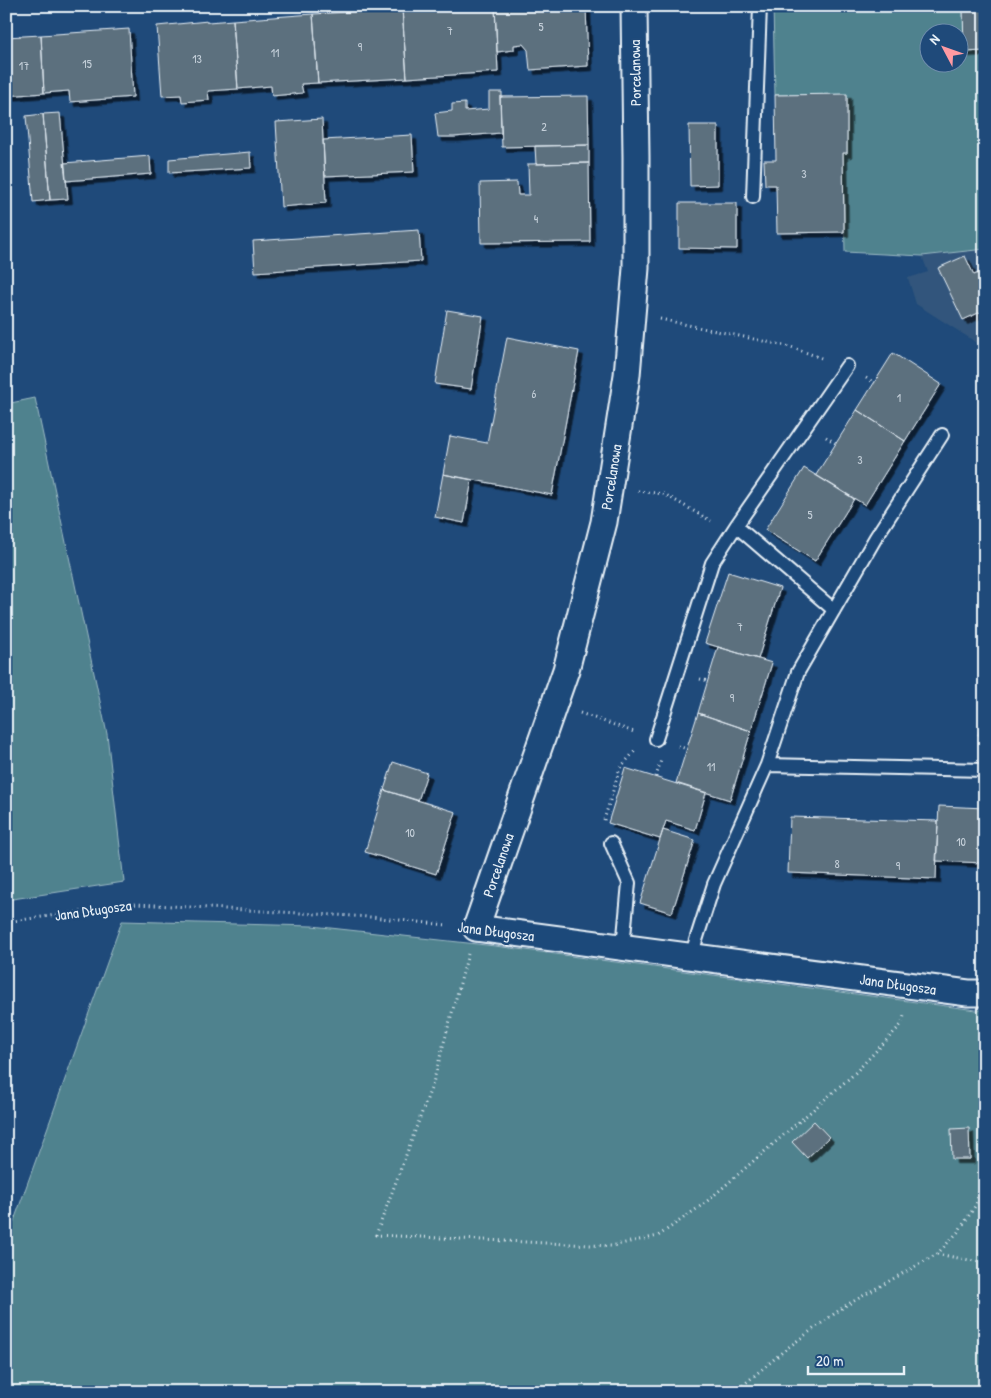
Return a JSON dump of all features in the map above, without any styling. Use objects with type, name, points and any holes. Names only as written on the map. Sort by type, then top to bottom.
[{"type":"street","name":"Porcelanowa","points":[[476,928],[566,670],[604,522],[610,488],[627,375],[636,268],[634,6]]},
{"type":"street","name":"Jana Długosza","points":[[476,928],[913,986],[968,993],[985,993]]},
{"type":"lane","points":[[753,197],[760,6]]},
{"type":"lane","points":[[652,738],[712,563],[847,366]]},
{"type":"lane","points":[[691,956],[714,884],[767,765],[798,672],[876,537],[942,435]]},
{"type":"lane","points":[[734,529],[834,610]]},
{"type":"lane","points":[[767,765],[985,770]]},
{"type":"lane","points":[[611,843],[629,883],[623,947]]},
{"type":"path","points":[[653,318],[791,347],[847,366],[874,383]]},
{"type":"path","points":[[610,488],[664,494],[734,529]]},
{"type":"path","points":[[554,704],[686,749]]},
{"type":"path","points":[[611,843],[603,824],[620,768],[652,738]]},
{"type":"path","name":"Jana Długosza","points":[[6,922],[136,904],[371,917],[476,928]]},
{"type":"path","points":[[476,928],[433,1082],[376,1235],[611,1246],[658,1236],[706,1203],[853,1075],[901,1025],[913,986]]},
{"type":"path","points":[[735,1392],[786,1349],[845,1306],[937,1254],[958,1232],[976,1205],[982,1178],[985,1083]]},
{"type":"path","points":[[937,1254],[985,1263]]},
{"type":"shaded area","points":[[985,249],[985,348],[916,304],[908,278],[928,272],[922,256]]},
{"type":"green space","points":[[773,6],[963,6],[963,22],[918,22],[918,72],[968,72],[968,51],[982,52],[985,140],[985,249],[922,256],[845,252],[843,153],[847,152],[847,95],[775,95]]},
{"type":"green space","points":[[35,398],[107,734],[124,882],[6,900],[6,404]]},
{"type":"green space","points":[[122,921],[312,926],[495,946],[985,1010],[985,1392],[6,1392],[6,1243]]},
{"type":"building","points":[[439,6],[495,6],[498,72],[407,78],[402,9]]},
{"type":"building","points":[[495,6],[586,6],[588,66],[530,70],[528,50],[523,44],[514,45],[514,50],[497,52]]},
{"type":"building","points":[[963,6],[985,6],[985,51],[968,52],[968,22],[963,22]]},
{"type":"building","points":[[402,9],[407,78],[318,83],[313,14]]},
{"type":"building","points":[[313,14],[318,83],[301,84],[303,93],[272,96],[271,86],[238,89],[233,20]]},
{"type":"building","points":[[233,20],[238,89],[208,91],[209,100],[182,102],[181,95],[162,96],[157,26]]},
{"type":"building","points":[[129,29],[133,97],[70,102],[69,91],[44,93],[41,35]]},
{"type":"building","points":[[41,35],[44,93],[6,96],[6,37]]},
{"type":"building","points":[[489,92],[502,92],[502,97],[500,97],[501,133],[438,137],[435,113],[452,111],[452,104],[465,103],[465,111],[489,109]]},
{"type":"building","points":[[847,94],[847,153],[843,153],[844,232],[777,233],[776,185],[765,185],[764,160],[776,160],[775,95]]},
{"type":"building","points":[[588,96],[589,145],[502,147],[500,97]]},
{"type":"building","points":[[60,113],[68,199],[50,200],[43,114]]},
{"type":"building","points":[[43,114],[50,200],[33,202],[26,116]]},
{"type":"building","points":[[322,119],[326,203],[281,207],[276,122]]},
{"type":"building","points":[[689,125],[718,125],[718,185],[690,186]]},
{"type":"building","points":[[412,135],[414,172],[325,176],[323,140]]},
{"type":"building","points":[[589,145],[589,163],[536,164],[535,146]]},
{"type":"building","points":[[250,152],[251,168],[169,173],[169,159]]},
{"type":"building","points":[[150,156],[151,174],[66,181],[64,163]]},
{"type":"building","points":[[589,163],[590,242],[481,243],[480,183],[517,182],[518,195],[529,195],[528,164]]},
{"type":"building","points":[[679,203],[737,203],[737,249],[679,248]]},
{"type":"building","points":[[419,230],[421,261],[255,272],[253,241]]},
{"type":"building","points":[[965,256],[974,275],[985,270],[985,310],[963,320],[938,268]]},
{"type":"building","points":[[447,310],[483,316],[471,389],[435,384]]},
{"type":"building","points":[[507,337],[579,351],[552,495],[443,474],[450,436],[487,443]]},
{"type":"building","points":[[893,353],[941,384],[905,441],[857,410]]},
{"type":"building","points":[[857,410],[905,441],[865,505],[816,475]]},
{"type":"building","points":[[804,468],[854,499],[815,561],[765,530]]},
{"type":"building","points":[[443,474],[472,480],[464,523],[435,517]]},
{"type":"building","points":[[728,572],[780,588],[758,659],[705,643]]},
{"type":"building","points":[[718,647],[772,663],[751,731],[698,713]]},
{"type":"building","points":[[698,713],[751,731],[730,800],[676,783]]},
{"type":"building","points":[[985,713],[985,737],[978,735]]},
{"type":"building","points":[[393,762],[427,773],[418,801],[384,790]]},
{"type":"building","points":[[625,768],[706,793],[695,830],[666,821],[660,839],[608,823]]},
{"type":"building","points":[[384,790],[456,812],[436,874],[365,852]]},
{"type":"building","points":[[939,806],[985,808],[985,863],[936,861]]},
{"type":"building","points":[[790,817],[938,821],[936,879],[788,873]]},
{"type":"building","points":[[663,830],[695,840],[672,913],[640,903]]},
{"type":"building","points":[[814,1121],[829,1137],[807,1158],[792,1142]]},
{"type":"building","points":[[969,1128],[970,1159],[952,1159],[951,1129]]},
{"type":"building","points":[[422,1388],[443,1391],[443,1392],[421,1392]]}]
